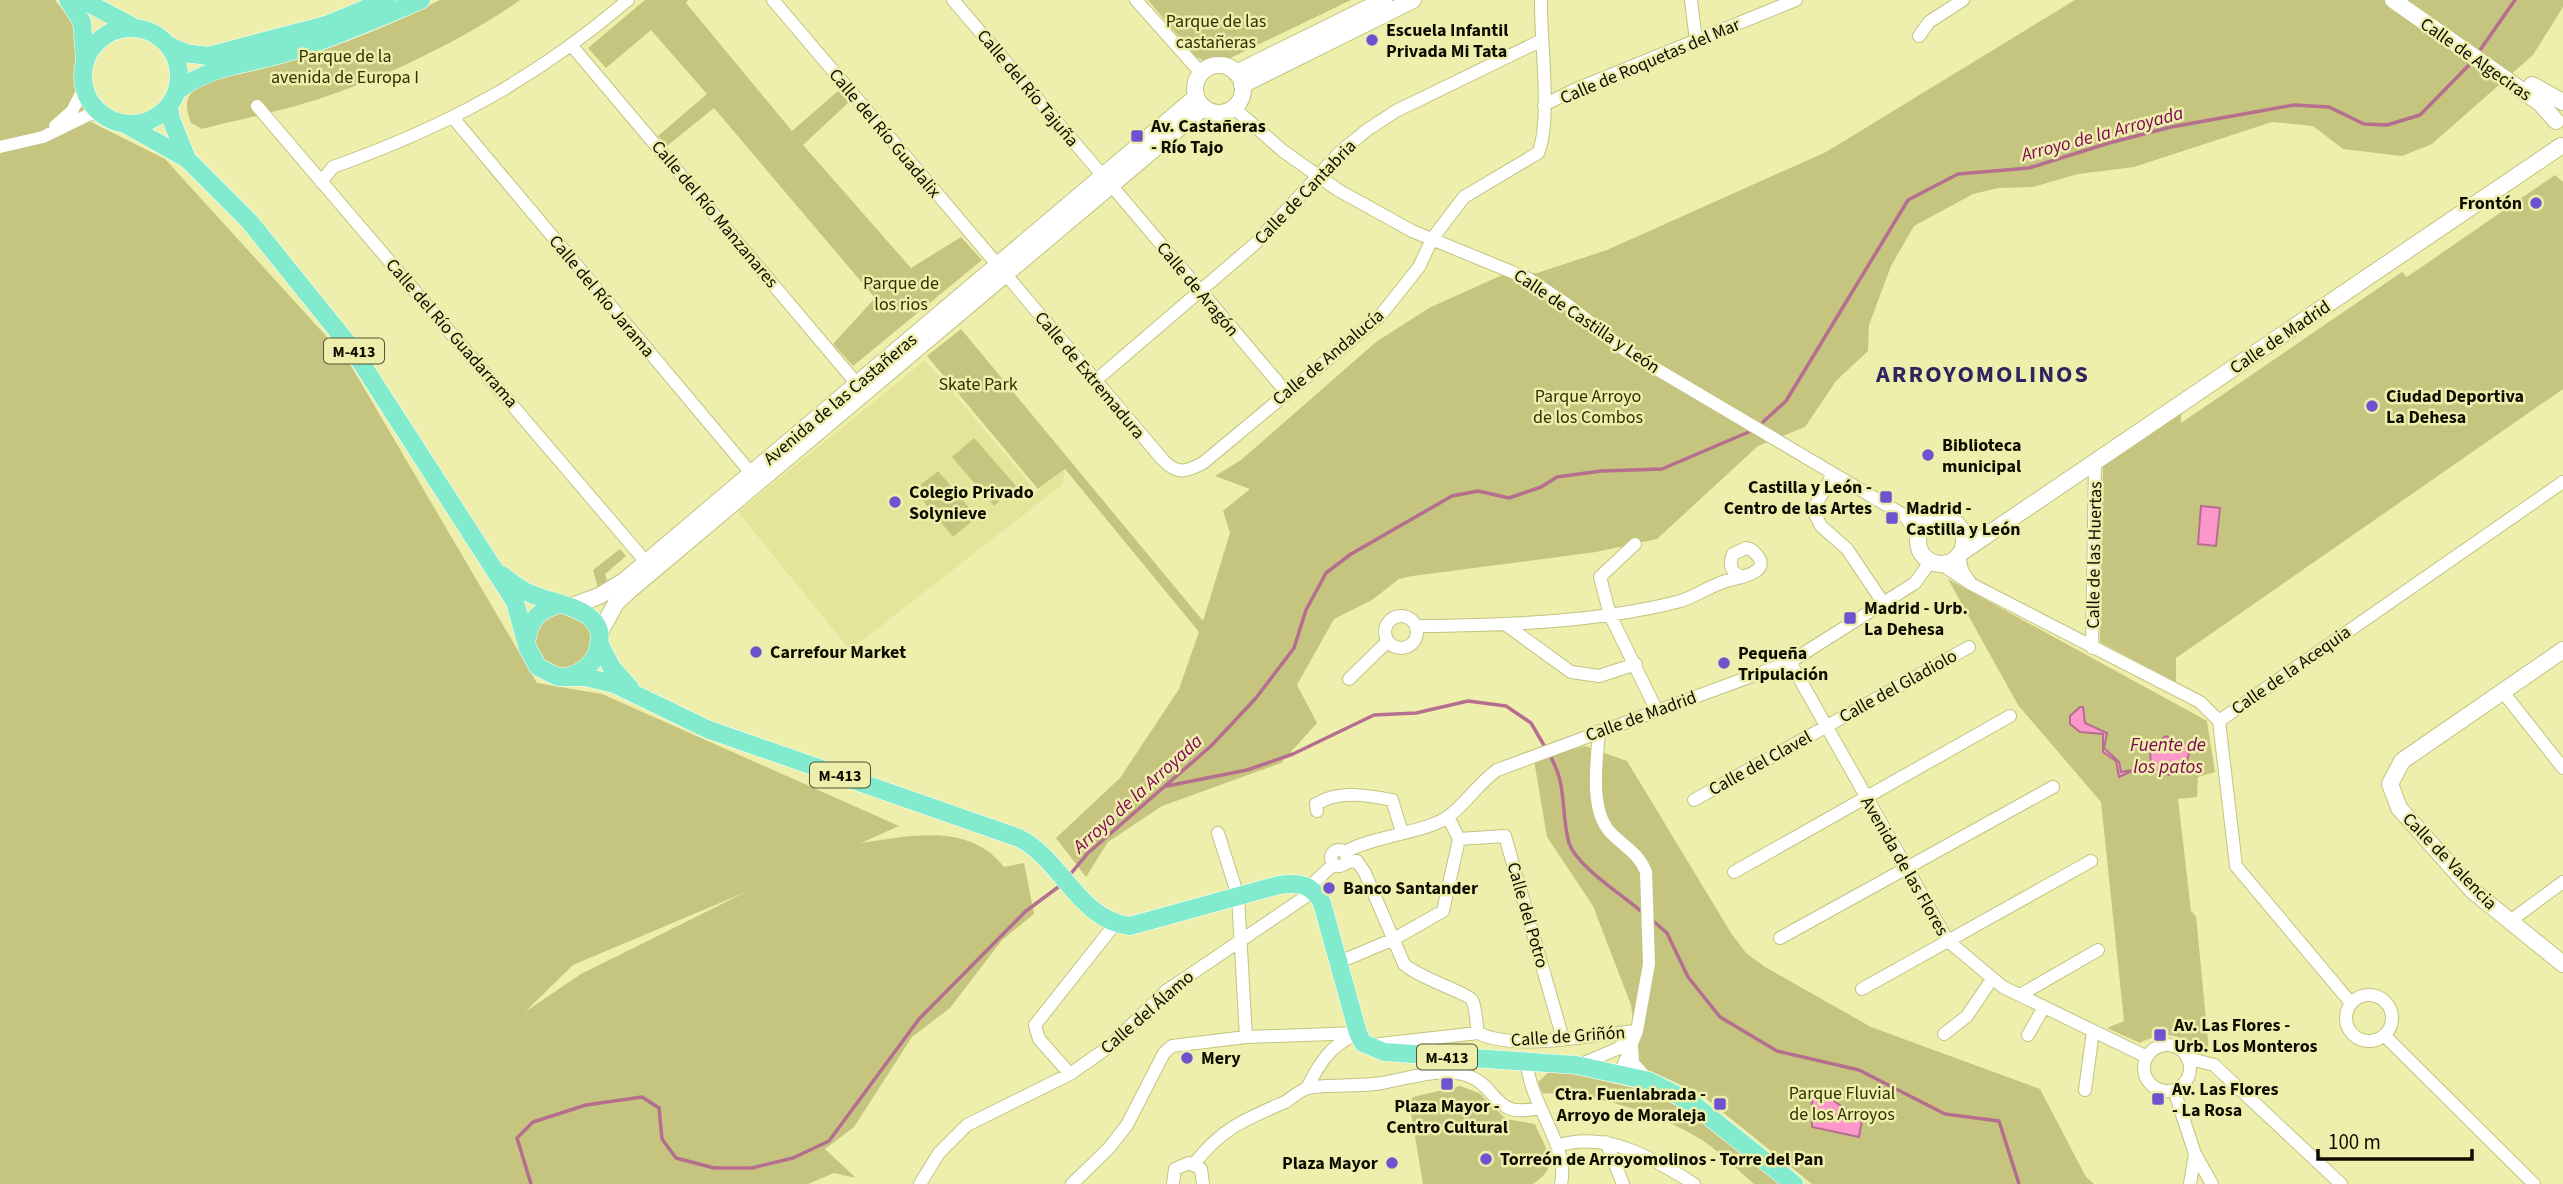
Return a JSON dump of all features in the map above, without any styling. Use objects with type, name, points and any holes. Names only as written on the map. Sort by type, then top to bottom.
[{"type":"main road","points":[[68,0],[82,22],[84,88],[91,103],[102,115]]},
{"type":"main road","points":[[83,0],[185,53],[208,56],[326,25],[387,0]]},
{"type":"main road","points":[[125,124],[149,120],[198,75],[286,52],[355,29],[421,0]]},
{"type":"main road","points":[[85,61],[93,47],[104,36],[135,28]]},
{"type":"main road","name":"M-413","points":[[168,45],[176,59],[180,75],[173,98],[171,118],[187,159]]},
{"type":"main road","name":"M-413","points":[[102,115],[125,124],[187,159],[249,221],[353,350],[515,602],[532,659],[538,667],[558,677],[569,676],[614,684],[707,729],[1019,838],[1046,858],[1081,898],[1105,920],[1115,924]]},
{"type":"main road","name":"M-413","points":[[492,566],[531,594],[590,616],[612,668],[638,695]]},
{"type":"main road","points":[[527,638],[531,624],[540,612],[566,605]]},
{"type":"main road","points":[[569,676],[586,668],[593,661],[599,639]]},
{"type":"main road","points":[[1115,924],[1130,926],[1290,883],[1311,889],[1322,903],[1337,963],[1363,1040]]},
{"type":"main road","name":"M-413","points":[[1363,1040],[1405,1055],[1576,1065],[1649,1081],[1692,1103],[1794,1184]]},
{"type":"street","points":[[321,182],[333,167],[454,119],[572,46],[628,0]]},
{"type":"street","name":"Calle del Río Guadalix","points":[[773,0],[1001,270]]},
{"type":"street","name":"Calle del Río Tajuña","points":[[953,0],[1107,181]]},
{"type":"street","points":[[1136,0],[1201,72]]},
{"type":"street","points":[[1239,79],[1384,0]]},
{"type":"street","points":[[1239,79],[1413,0]]},
{"type":"street","points":[[1541,0],[1540,41],[1544,105]]},
{"type":"street","points":[[1691,0],[1696,41]]},
{"type":"street","name":"Calle de Roquetas del Mar","points":[[1544,105],[1576,89],[1796,0]]},
{"type":"street","points":[[1919,36],[1929,22],[1963,0]]},
{"type":"street","name":"Calle de Algeciras","points":[[2393,0],[2535,93],[2563,102]]},
{"type":"street","name":"Calle de Algeciras","points":[[2412,0],[2535,93],[2559,115]]},
{"type":"street","name":"Calle de Cantabria","points":[[1095,381],[1256,243],[1340,152],[1396,111],[1540,41]]},
{"type":"street","name":"Calle del Río Manzanares","points":[[572,46],[857,384]]},
{"type":"street","points":[[1214,66],[1225,66],[1239,79],[1242,94],[1234,108],[1223,113],[1199,103],[1195,83],[1201,72],[1214,66]]},
{"type":"street","points":[[43,137],[72,111],[84,88]]},
{"type":"street","name":"Avenida de las Castañeras","points":[[599,639],[607,616],[623,597],[1001,270],[1199,103]]},
{"type":"street","name":"Calle de Andalucía","points":[[1189,470],[1203,463],[1380,316],[1419,267],[1432,239],[1464,197],[1538,153],[1543,142],[1544,105]]},
{"type":"street","name":"Calle del Río Guadarrama","points":[[257,106],[646,562]]},
{"type":"street","name":"Calle de Castilla y León","points":[[1234,108],[1318,177],[1374,211],[1432,239],[1529,279],[1568,304],[1626,351],[1906,516],[1931,520]]},
{"type":"street","points":[[0,147],[43,137],[90,114],[102,115]]},
{"type":"street","points":[[2559,115],[2556,139],[2562,147]]},
{"type":"street","name":"Calle del Río Jarama","points":[[454,119],[751,473]]},
{"type":"street","name":"Calle de Madrid","points":[[1448,817],[1477,784],[1497,770],[1656,709],[1790,662],[1884,604],[1936,563],[1960,554],[2562,147]]},
{"type":"street","name":"Calle de Aragón","points":[[1107,181],[1286,392]]},
{"type":"street","name":"Avenida de las Castañeras","points":[[566,605],[612,590],[857,384],[1001,270]]},
{"type":"street","name":"Calle de Extremadura","points":[[1001,270],[1171,469],[1189,470]]},
{"type":"street","name":"Calle de las Huertas","points":[[2092,648],[2095,463]]},
{"type":"street","points":[[1833,474],[1813,510],[1816,519],[1847,549],[1884,604]]},
{"type":"street","name":"Calle de la Acequia","points":[[1936,563],[2092,648],[2200,702],[2218,721],[2563,481]]},
{"type":"street","name":"Calle de Castilla y León","points":[[1906,516],[1919,538]]},
{"type":"street","points":[[1936,563],[1919,549],[1919,538],[1924,526],[1931,520],[1947,519],[1960,528],[1973,531],[1998,528]]},
{"type":"street","points":[[1960,528],[1964,536],[1960,554],[1962,570],[1971,584]]},
{"type":"street","points":[[1636,544],[1600,578],[1610,615],[1656,709]]},
{"type":"street","points":[[1417,626],[1506,625],[1610,615],[1680,601],[1713,586],[1755,573],[1759,565],[1758,556],[1751,549],[1741,549],[1713,586]]},
{"type":"street","points":[[1731,559],[1734,573],[1743,577]]},
{"type":"street","points":[[1400,615],[1411,618],[1417,626],[1415,641],[1405,648],[1388,641],[1385,634],[1388,622],[1400,615]]},
{"type":"street","points":[[1506,625],[1571,672],[1598,676],[1636,664]]},
{"type":"street","points":[[1349,679],[1388,641]]},
{"type":"street","name":"Calle del Gladiolo","points":[[1827,726],[1969,647]]},
{"type":"street","name":"Calle de Valencia","points":[[2563,650],[2402,761],[2390,784],[2399,808],[2429,846],[2473,891],[2563,964]]},
{"type":"street","name":"Avenida de las Flores","points":[[1790,662],[1948,941],[1992,979],[2147,1057]]},
{"type":"street","points":[[2503,692],[2563,768]]},
{"type":"street","points":[[1734,872],[2010,716]]},
{"type":"street","points":[[2218,721],[2236,866],[2351,1003]]},
{"type":"street","name":"Calle del Clavel","points":[[1694,800],[1827,726]]},
{"type":"street","points":[[1599,731],[1595,799],[1600,816],[1608,830],[1643,862],[1646,872],[1649,964],[1646,992],[1630,1054],[1639,1072],[1649,1081]]},
{"type":"street","points":[[1780,938],[2053,787]]},
{"type":"street","points":[[1317,811],[1316,804],[1321,801],[1352,794],[1392,800],[1402,832]]},
{"type":"street","points":[[1337,963],[1394,939],[1443,911],[1459,839],[1448,817],[1359,844],[1342,859]]},
{"type":"street","points":[[1218,833],[1238,896],[1246,1037]]},
{"type":"street","name":"Calle del Potro","points":[[1459,839],[1505,836],[1563,1039]]},
{"type":"street","points":[[1342,859],[1357,861],[1365,873],[1404,964],[1413,974],[1467,995],[1473,1000],[1478,1032]]},
{"type":"street","name":"Calle del Álamo","points":[[920,1184],[939,1153],[967,1125],[1070,1074],[1110,1046],[1166,991],[1311,889],[1342,859]]},
{"type":"street","points":[[1862,989],[2091,861]]},
{"type":"street","points":[[2510,922],[2563,882]]},
{"type":"street","points":[[1070,1074],[1039,1039],[1035,1025],[1115,924]]},
{"type":"street","points":[[2020,995],[2098,950]]},
{"type":"street","points":[[1944,1034],[1967,1016],[1992,979]]},
{"type":"street","points":[[2369,995],[2386,1002],[2392,1016],[2392,1024],[2385,1036],[2368,1042],[2353,1036],[2345,1018],[2351,1003],[2369,995]]},
{"type":"street","points":[[2028,1035],[2044,1007]]},
{"type":"street","points":[[2085,1090],[2093,1031]]},
{"type":"street","name":"Calle de Griñón","points":[[1072,1184],[1109,1148],[1127,1125],[1164,1053],[1180,1043],[1246,1037],[1363,1040],[1478,1032],[1498,1040],[1636,1034]]},
{"type":"street","points":[[1576,1065],[1617,1049],[1636,1034]]},
{"type":"street","points":[[1616,1073],[1636,1034]]},
{"type":"street","points":[[2385,1036],[2534,1184]]},
{"type":"street","points":[[1170,1182],[1180,1165],[1194,1164],[1212,1141],[1231,1125],[1288,1101],[1307,1088],[1317,1067],[1335,1044],[1363,1040]]},
{"type":"street","name":"Calle de Griñón","points":[[1498,1040],[1501,1060]]},
{"type":"street","points":[[2188,1058],[2189,1075],[2174,1090],[2158,1089],[2150,1083],[2144,1069],[2147,1057],[2164,1045],[2175,1047],[2188,1058],[2214,1065],[2341,1184]]},
{"type":"street","points":[[1616,1073],[1617,1049]]},
{"type":"street","points":[[1527,1062],[1538,1108],[1557,1146],[1564,1171],[1561,1184]]},
{"type":"street","points":[[1307,1088],[1364,1086],[1459,1073],[1475,1078],[1505,1109],[1520,1112],[1538,1108]]},
{"type":"street","points":[[2174,1090],[2195,1154],[2212,1184]]},
{"type":"street","points":[[1557,1146],[1573,1140],[1606,1142],[1638,1152],[1694,1184]]},
{"type":"street","points":[[1606,1142],[1623,1184]]},
{"type":"street","points":[[2190,1184],[2195,1154]]},
{"type":"street","points":[[1194,1164],[1203,1174],[1203,1184]]},
{"type":"shaded area","name":"Colegio Privado Solynieve","points":[[925,360],[1037,492],[1064,470],[1063,484],[850,650],[738,512]]},
{"type":"green space","points":[[0,0],[55,0],[75,25],[85,119],[165,159],[347,359],[537,683],[602,694],[899,826],[861,843],[918,836],[956,838],[974,843],[990,853],[1004,867],[1024,863],[1034,914],[1002,940],[950,1008],[912,1037],[854,1127],[825,1149],[856,1178],[834,1173],[808,1184],[0,1184]],"holes":[[[746,892],[581,974],[525,1012],[573,965]]]},
{"type":"green space","name":"Parque de la avenida de Europa I","points":[[440,0],[520,0],[444,46],[356,86],[290,108],[202,129],[191,123],[187,111],[188,99],[197,87],[203,84],[321,51],[370,33]]},
{"type":"green space","name":"Parque de los rios","points":[[645,0],[688,0],[686,3],[792,131],[838,91],[849,102],[803,145],[911,268],[961,237],[982,260],[853,366],[833,344],[875,298],[714,108],[667,146],[658,136],[707,94],[651,30],[606,68],[588,48]]},
{"type":"green space","name":"Parque de las castañeras","points":[[1148,0],[1351,0],[1214,66],[1196,57]]},
{"type":"green space","name":"Parque Arroyo de los Combos","points":[[2075,0],[2563,0],[2563,7],[2533,55],[2432,144],[2402,156],[2343,149],[2313,126],[2272,122],[2134,167],[2078,174],[2033,187],[1998,188],[1973,194],[1914,226],[1891,266],[1869,325],[1868,351],[1836,381],[1805,427],[1758,446],[1657,539],[1596,552],[1399,579],[1372,600],[1334,619],[1297,685],[1317,723],[1281,763],[1162,806],[1108,842],[1086,877],[1056,838],[1120,778],[1179,689],[1199,632],[1065,469],[1038,489],[927,356],[961,329],[1203,621],[1230,533],[1223,511],[1250,489],[1215,476],[1241,460],[1376,342],[1429,308],[1502,275],[1537,273],[1607,250],[1826,152]]},
{"type":"green space","name":"Ciudad Deportiva La Dehesa","points":[[2555,175],[2563,182],[2563,389],[2176,658],[2176,682],[2100,642],[2103,464],[2181,414],[2181,423],[2402,272],[2407,277]]},
{"type":"green space","points":[[974,438],[1016,486],[994,506],[952,457]]},
{"type":"green space","points":[[938,471],[977,517],[953,537],[914,490]]},
{"type":"green space","points":[[620,549],[626,556],[605,574],[608,583],[598,588],[593,570]]},
{"type":"green space","points":[[1948,579],[2207,721],[2215,772],[2198,777],[2197,797],[2178,799],[2191,911],[2196,916],[2209,1051],[2167,1035],[2149,1038],[2140,1043],[2107,1028],[2124,1021],[2101,802],[2018,705]]},
{"type":"green space","points":[[563,612],[584,620],[592,641],[584,662],[563,670],[542,662],[534,641],[542,620]]},
{"type":"green space","name":"Parque Fluvial de los Arroyos","points":[[1585,746],[1627,761],[1731,933],[1746,953],[1765,967],[1871,1027],[2040,1089],[2086,1177],[2094,1184],[1812,1184],[1699,1093],[1639,1066],[1631,1005],[1593,906],[1547,837],[1534,760]]},
{"type":"green space","points":[[1552,1069],[1638,1089],[1685,1109],[1783,1184],[1754,1184],[1705,1142],[1648,1114],[1606,1101],[1542,1093],[1538,1082]]},
{"type":"green space","points":[[1460,1086],[1479,1093],[1506,1119],[1535,1124],[1549,1157],[1547,1170],[1542,1177],[1533,1184],[1423,1184],[1409,1102],[1413,1097]]},
{"type":"water","points":[[2201,506],[2220,508],[2216,546],[2198,544]]},
{"type":"water","name":"Fuente de los patos","points":[[2083,707],[2085,723],[2107,733],[2104,748],[2119,762],[2121,772],[2151,767],[2150,747],[2166,736],[2184,742],[2189,754],[2185,766],[2169,775],[2153,768],[2132,771],[2119,777],[2116,761],[2103,752],[2103,734],[2080,732],[2070,724],[2070,716]]},
{"type":"water","points":[[1819,1091],[1862,1120],[1859,1137],[1812,1127],[1812,1092]]},
{"type":"waterway","name":"Arroyo de la Arroyada","points":[[2478,53],[2515,0]]},
{"type":"waterway","name":"Arroyo de la Arroyada","points":[[1763,422],[1786,401],[1908,200],[1958,174],[2029,168],[2171,127],[2294,105],[2329,107],[2364,124],[2387,125],[2420,115],[2472,62]]},
{"type":"waterway","name":"Arroyo de la Arroyada","points":[[1068,877],[1088,853],[1211,746],[1256,698],[1294,648],[1306,610],[1326,573],[1351,554],[1452,496],[1478,491],[1509,498],[1541,487],[1557,477],[1601,471],[1662,469],[1751,431]]},
{"type":"waterway","points":[[1167,786],[1247,770],[1293,754],[1374,715],[1416,713],[1468,701],[1506,706],[1531,723],[1545,747]]},
{"type":"waterway","points":[[1549,754],[1559,776],[1566,831],[1574,852],[1591,871],[1643,913]]},
{"type":"waterway","name":"Arroyo de la Arroyada","points":[[531,1184],[517,1138],[533,1122],[586,1105],[642,1097],[659,1108],[662,1139],[676,1158],[714,1168],[752,1168],[793,1158],[829,1141],[919,1019],[1026,911],[1061,885]]},
{"type":"waterway","points":[[1652,920],[1667,933],[1688,977],[1720,1017],[1777,1051],[1859,1070],[1945,1114],[1999,1121],[2019,1184]]},
{"type":"place","name":"Escuela Infantil Privada Mi Tata","points":[[1372,40]]},
{"type":"place","name":"Av. Castañeras - Río Tajo","points":[[1137,136]]},
{"type":"place","name":"Frontón","points":[[2536,203]]},
{"type":"place","name":"Ciudad Deportiva La Dehesa","points":[[2372,406]]},
{"type":"place","name":"Biblioteca municipal","points":[[1928,455]]},
{"type":"place","name":"Castilla y León - Centro de las Artes","points":[[1886,497]]},
{"type":"place","name":"Colegio Privado Solynieve","points":[[895,502]]},
{"type":"place","name":"Madrid - Castilla y León","points":[[1892,518]]},
{"type":"place","name":"Madrid - Urb. La Dehesa","points":[[1850,618]]},
{"type":"place","name":"Carrefour Market","points":[[756,652]]},
{"type":"place","name":"Pequeña Tripulación","points":[[1724,663]]},
{"type":"place","name":"Banco Santander","points":[[1329,888]]},
{"type":"place","name":"Av. Las Flores - Urb. Los Monteros","points":[[2160,1035]]},
{"type":"place","name":"Mery","points":[[1187,1058]]},
{"type":"place","name":"Plaza Mayor - Centro Cultural","points":[[1447,1084]]},
{"type":"place","name":"Av. Las Flores - La Rosa","points":[[2158,1099]]},
{"type":"place","name":"Ctra. Fuenlabrada - Arroyo de Moraleja","points":[[1720,1104]]},
{"type":"place","name":"Torreón de Arroyomolinos - Torre del Pan","points":[[1486,1159]]},
{"type":"place","name":"Plaza Mayor","points":[[1392,1163]]},
{"type":"district","name":"ARROYOMOLINOS","points":[[1983,374]]},
{"type":"park label","name":"Skate Park","points":[[978,384]]}]
